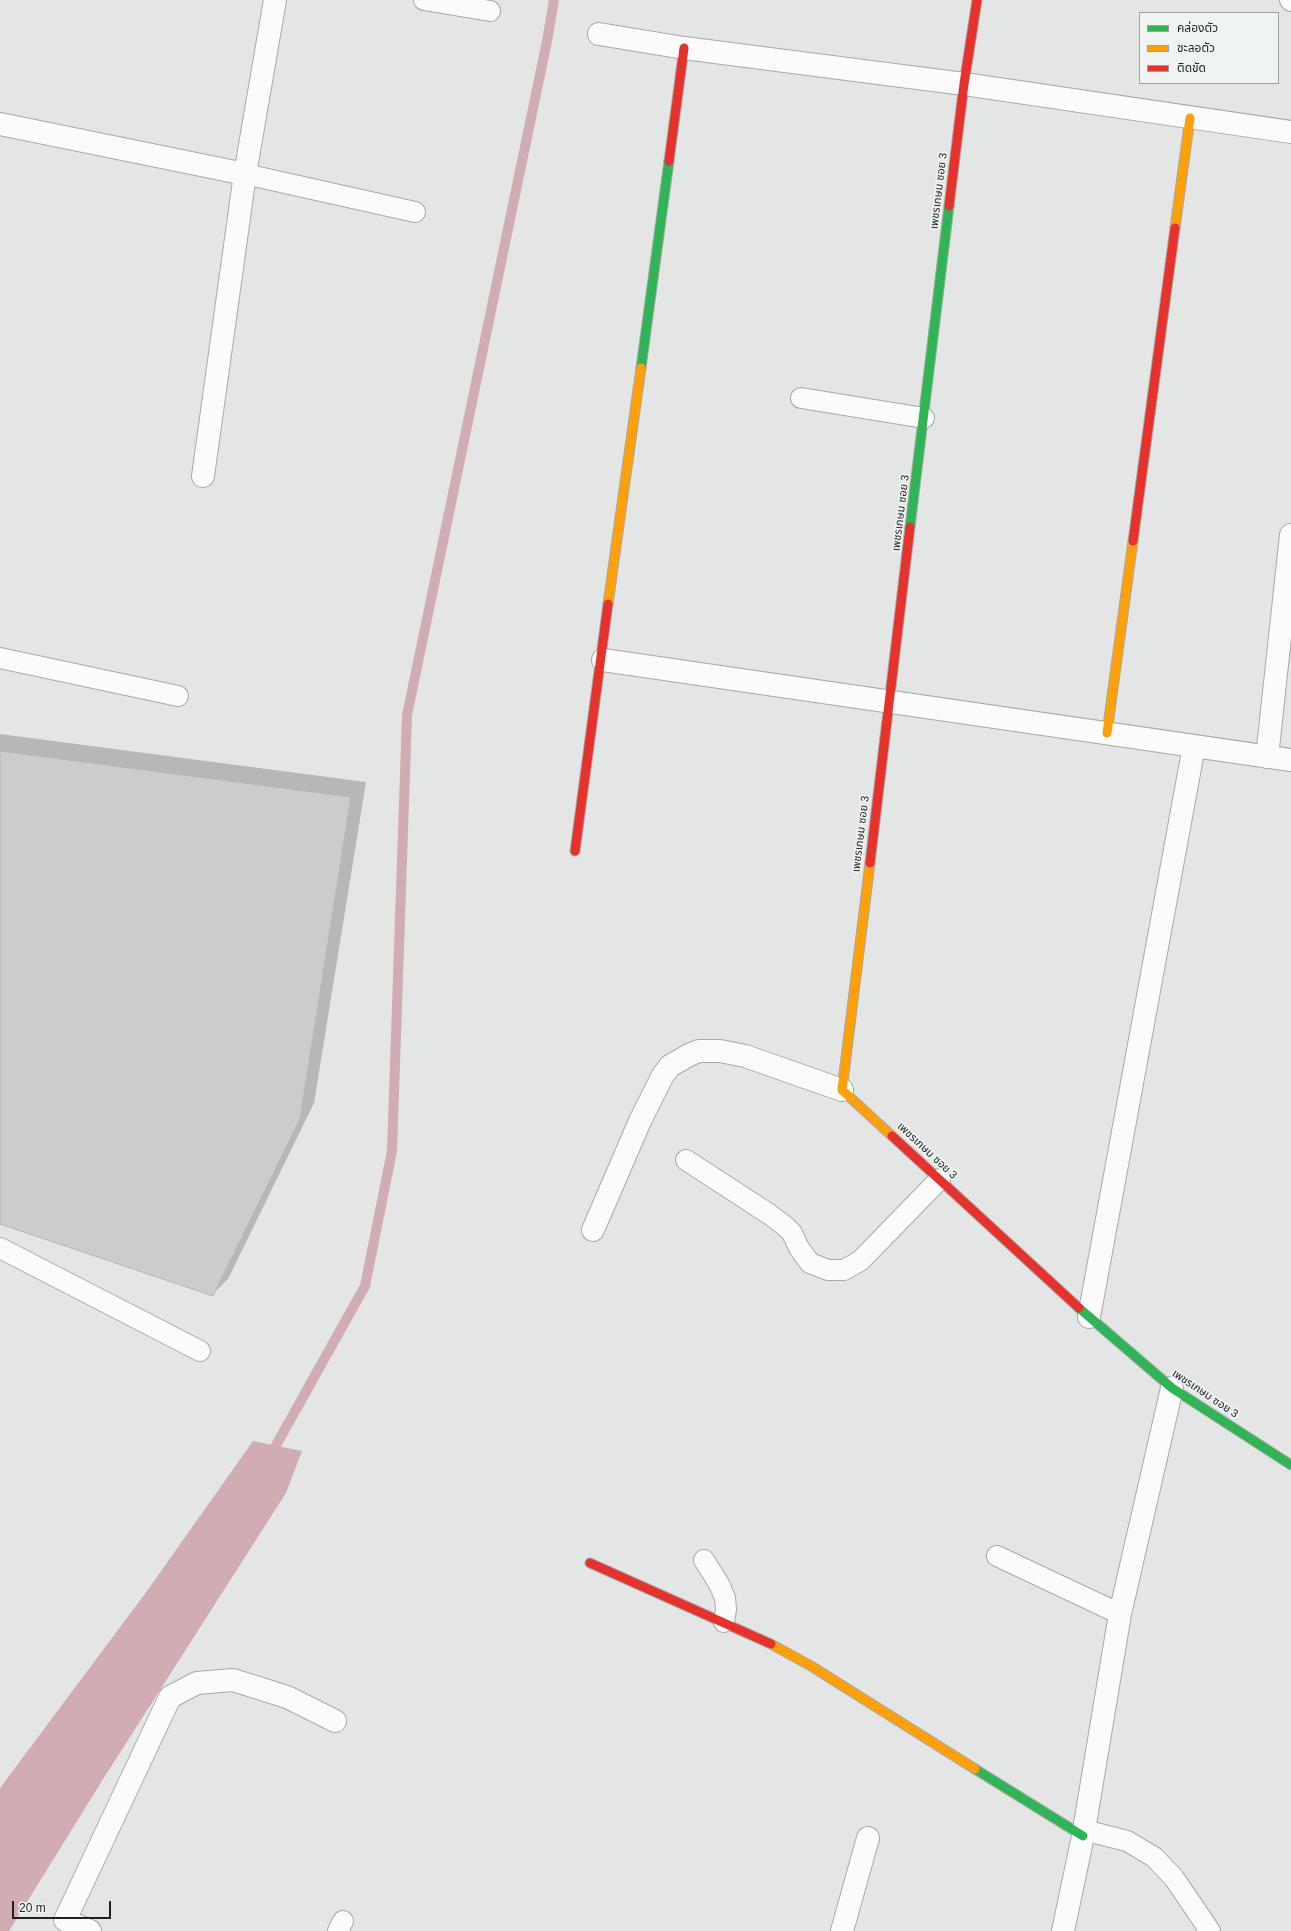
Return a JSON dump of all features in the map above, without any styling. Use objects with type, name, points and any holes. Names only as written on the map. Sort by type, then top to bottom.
[{"type":"street","points":[[203,476],[245,174],[275,0]]},
{"type":"street","name":"เพชรเกษม ซอย 3","points":[[977,0],[964,84],[842,1090],[1089,1317],[1172,1388],[1291,1465]]},
{"type":"street","points":[[599,34],[684,48],[964,84],[1291,132]]},
{"type":"street","points":[[576,851],[603,660],[684,48]]},
{"type":"street","points":[[1107,733],[1190,118]]},
{"type":"street","points":[[0,124],[245,174]]},
{"type":"street","points":[[1267,756],[1291,535]]},
{"type":"street","points":[[603,660],[1291,760]]},
{"type":"street","points":[[1089,1317],[1194,746]]},
{"type":"street","points":[[593,1230],[640,1121],[663,1075],[670,1066],[689,1055],[699,1051],[720,1051],[745,1056],[842,1090]]},
{"type":"street","points":[[1063,1931],[1083,1833],[1120,1614],[1172,1388]]},
{"type":"street","points":[[590,1563],[764,1640],[811,1666],[1083,1833]]},
{"type":"street","points":[[90,1931],[59,1925],[170,1697],[197,1683],[232,1680],[287,1697],[335,1720]]},
{"type":"street","points":[[842,1931],[868,1838]]},
{"type":"lane","points":[[424,0],[490,11]]},
{"type":"lane","points":[[245,174],[415,212]]},
{"type":"lane","points":[[801,398],[924,418]]},
{"type":"lane","points":[[0,658],[178,696]]},
{"type":"lane","points":[[686,1160],[785,1226],[792,1233],[799,1248],[810,1263],[828,1270],[844,1270],[860,1261],[940,1179]]},
{"type":"lane","points":[[0,1248],[200,1351]]},
{"type":"lane","points":[[997,1556],[1120,1614]]},
{"type":"lane","points":[[704,1560],[719,1584],[725,1598],[726,1609],[724,1622]]},
{"type":"lane","points":[[1083,1833],[1127,1841],[1154,1857],[1174,1878],[1210,1931]]},
{"type":"shaded area","points":[[253,1441],[302,1451],[286,1493],[105,1776],[9,1931],[0,1931],[0,1788],[147,1591]]},
{"type":"building","points":[[0,751],[351,797],[300,1119],[213,1296],[0,1224]]},
{"type":"waterway","points":[[270,1456],[365,1286],[392,1151],[407,715],[547,41],[554,0]]},
{"type":"traffic: fast","points":[[641,368],[669,161]]},
{"type":"traffic: fast","points":[[910,527],[949,206]]},
{"type":"traffic: fast","points":[[1079,1308],[1172,1388],[1291,1465]]},
{"type":"traffic: fast","points":[[975,1769],[1083,1836]]},
{"type":"traffic: slow","points":[[1175,228],[1190,118]]},
{"type":"traffic: slow","points":[[608,604],[641,368]]},
{"type":"traffic: slow","points":[[1107,733],[1133,541]]},
{"type":"traffic: slow","points":[[870,863],[842,1090],[892,1136]]},
{"type":"traffic: slow","points":[[771,1644],[811,1666],[975,1769]]},
{"type":"traffic: jam","points":[[949,206],[964,84],[977,0]]},
{"type":"traffic: jam","points":[[669,161],[684,48]]},
{"type":"traffic: jam","points":[[1133,541],[1175,228]]},
{"type":"traffic: jam","points":[[870,863],[910,527]]},
{"type":"traffic: jam","points":[[575,851],[608,604]]},
{"type":"traffic: jam","points":[[892,1136],[1079,1308]]},
{"type":"traffic: jam","points":[[590,1563],[771,1644]]}]
